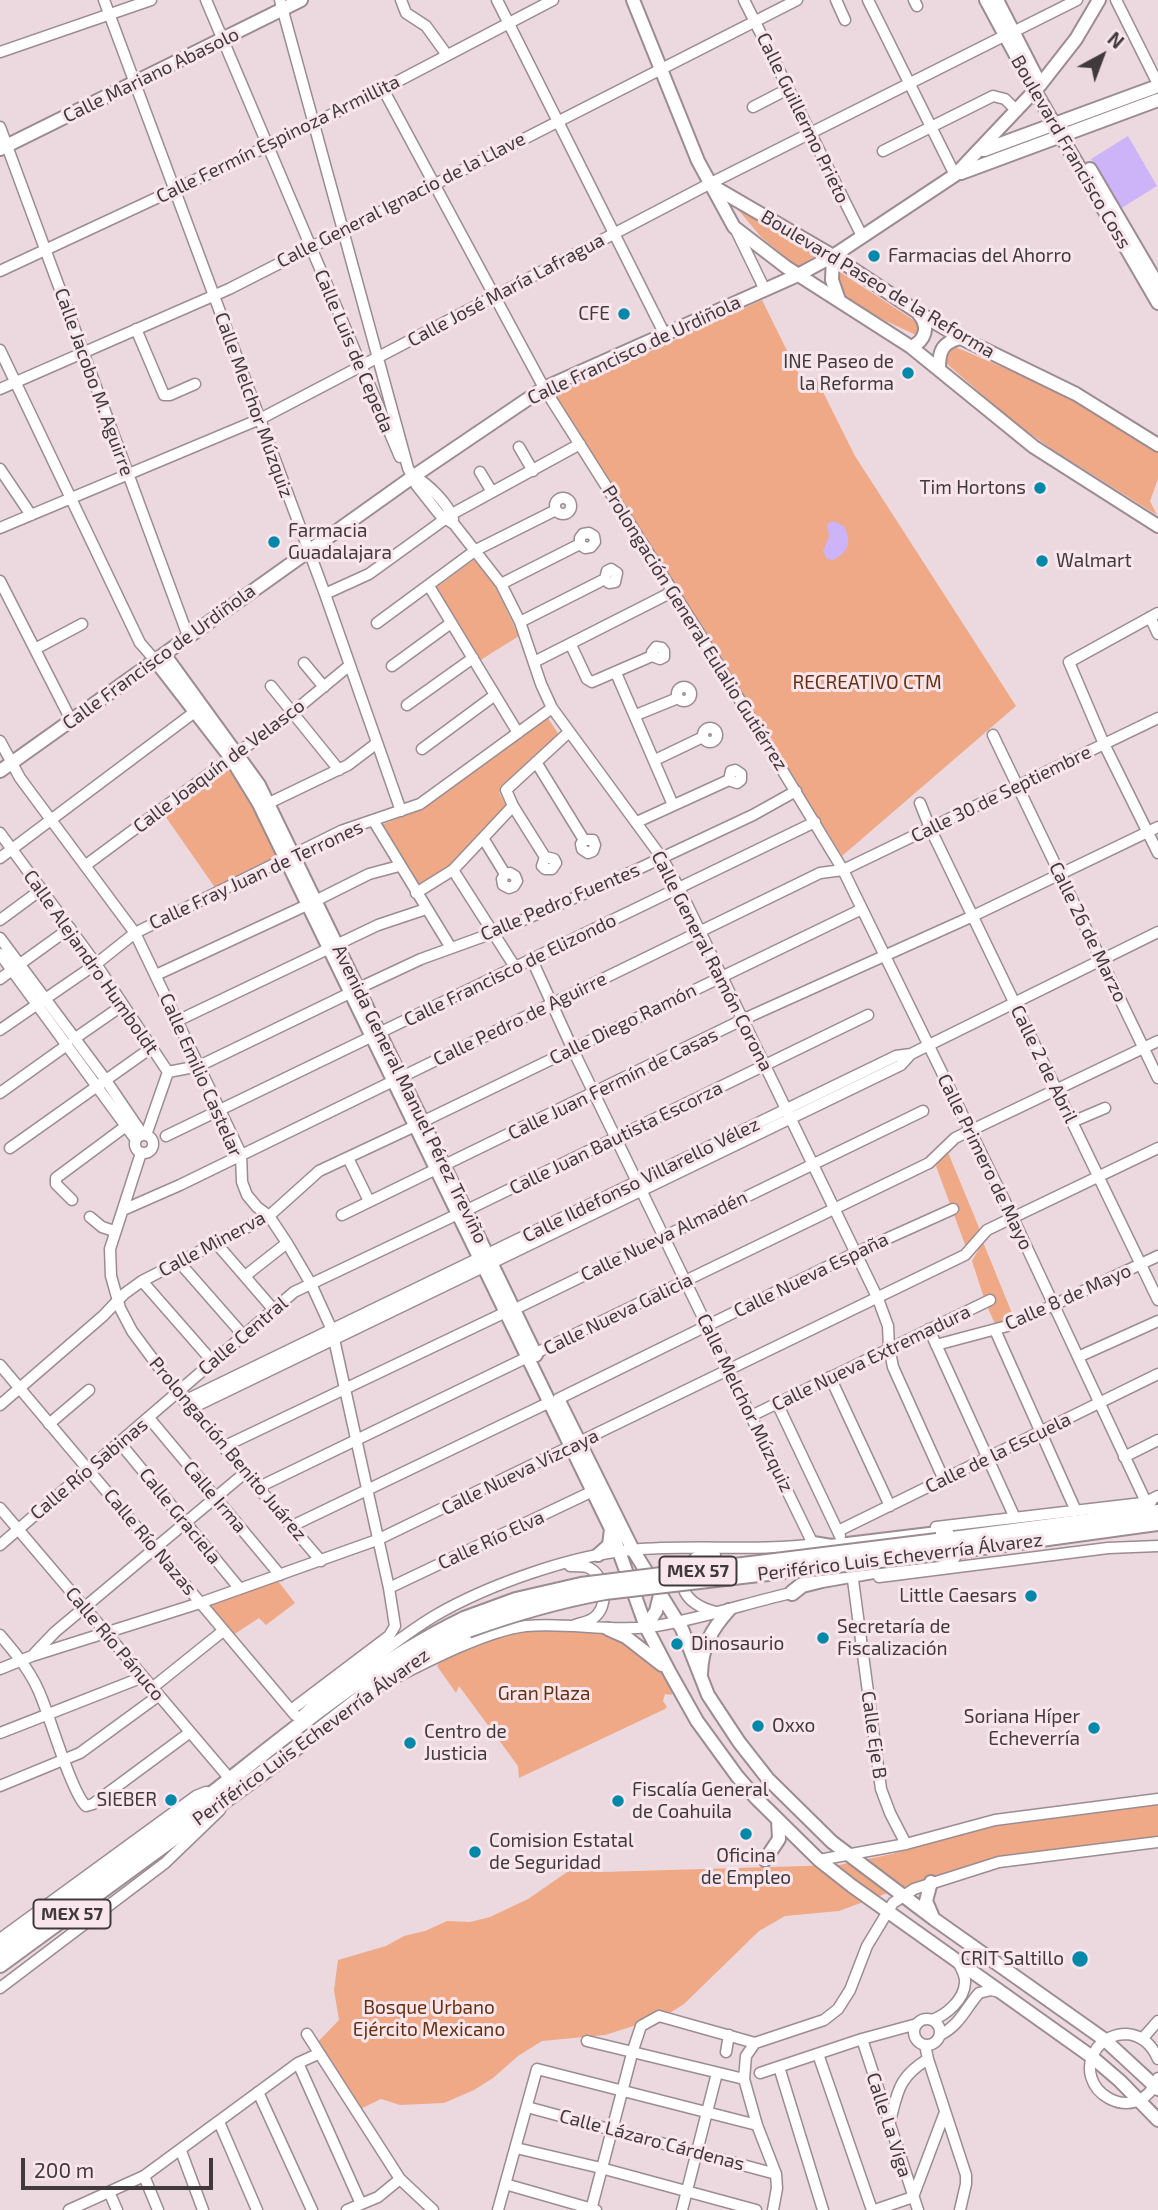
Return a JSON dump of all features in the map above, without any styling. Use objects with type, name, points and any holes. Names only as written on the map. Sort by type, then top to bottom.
[{"type":"highway","name":"Periférico Luis Echeverría Álvarez","points":[[938,1547],[959,1550],[1120,1524],[1158,1512]]},
{"type":"highway","name":"Periférico Luis Echeverría Álvarez","points":[[0,1965],[288,1734],[391,1660],[466,1625],[560,1600],[605,1592],[938,1547],[991,1534],[1158,1523]]},
{"type":"highway","points":[[813,1544],[831,1547],[975,1529],[991,1534]]},
{"type":"highway","points":[[792,1593],[803,1585],[822,1580],[942,1560],[953,1557],[959,1550]]},
{"type":"highway","name":"Periférico Luis Echeverría Álvarez","points":[[0,1949],[228,1798],[366,1693],[466,1625]]},
{"type":"main road","name":"Calle Mariano Abasolo","points":[[4,148],[222,39],[281,5],[301,0]]},
{"type":"main road","points":[[633,0],[709,184],[734,227]]},
{"type":"main road","name":"Boulevard Francisco Coss","points":[[986,0],[1009,34],[1037,88],[1158,285]]},
{"type":"main road","name":"Boulevard Francisco Coss","points":[[997,0],[1009,34]]},
{"type":"main road","name":"Calle Francisco de Urdiñola","points":[[6,767],[308,551],[411,472],[544,388],[798,275],[833,256],[955,176],[1037,88],[1076,39],[1099,0]]},
{"type":"main road","points":[[979,152],[1158,85]]},
{"type":"main road","points":[[955,176],[1158,100]]},
{"type":"main road","name":"Boulevard Francisco Coss","points":[[1066,135],[1158,303]]},
{"type":"main road","name":"Boulevard Paseo de la Reforma","points":[[709,184],[833,256],[961,338],[1055,382],[1158,444]]},
{"type":"main road","name":"Boulevard Paseo de la Reforma","points":[[734,227],[798,275],[911,347],[1021,438],[1158,526]]},
{"type":"main road","points":[[833,256],[832,286],[841,303]]},
{"type":"main road","points":[[911,347],[917,344],[925,333],[926,326],[919,313]]},
{"type":"main road","points":[[939,368],[939,353],[942,347],[947,342],[961,338]]},
{"type":"main road","points":[[181,677],[184,639]]},
{"type":"main road","name":"Avenida General Manuel Pérez Treviño","points":[[160,657],[181,677],[234,756],[289,857],[626,1550]]},
{"type":"main road","name":"Avenida General Manuel Pérez Treviño","points":[[160,657],[196,711],[256,778],[269,803],[289,857]]},
{"type":"main road","name":"Avenida General Manuel Pérez Treviño","points":[[575,1445],[611,1529],[626,1550]]},
{"type":"main road","points":[[598,1555],[609,1545],[611,1529]]},
{"type":"main road","points":[[626,1550],[678,1622],[708,1695],[739,1742],[768,1779],[809,1822],[849,1856],[934,1919],[1105,2040],[1157,2084]]},
{"type":"main road","points":[[626,1550],[646,1627],[687,1704],[737,1776],[778,1820],[819,1860],[887,1912],[1092,2057],[1158,2120]]},
{"type":"main road","points":[[646,1627],[656,1611],[660,1595]]},
{"type":"main road","points":[[701,1681],[704,1646],[725,1611]]},
{"type":"main road","points":[[608,1629],[626,1637],[670,1673]]},
{"type":"main road","points":[[687,1704],[698,1696],[708,1695]]},
{"type":"main road","points":[[765,1860],[779,1839],[778,1820]]},
{"type":"main road","points":[[931,1882],[926,1901],[934,1919]]},
{"type":"street","name":"Calle Melchor Múzquiz","points":[[104,0],[325,594],[401,811]]},
{"type":"street","points":[[0,52],[151,0]]},
{"type":"street","name":"Calle Luis de Cepeda","points":[[206,0],[360,366],[395,437]]},
{"type":"street","points":[[401,0],[406,13],[426,26],[447,55]]},
{"type":"street","points":[[497,0],[665,335]]},
{"type":"street","name":"Calle Fermín Espinoza Armillita","points":[[0,271],[268,146],[552,0]]},
{"type":"street","name":"Calle Guillermo Prieto","points":[[744,0],[862,236]]},
{"type":"street","name":"Calle General Ignacio de la Llave","points":[[0,388],[214,296],[797,0]]},
{"type":"street","points":[[836,0],[845,20]]},
{"type":"street","points":[[868,0],[955,176]]},
{"type":"street","name":"Calle José María Lafragua","points":[[0,528],[260,419],[709,184],[1077,0]]},
{"type":"street","points":[[1116,0],[1158,85]]},
{"type":"street","points":[[281,5],[377,357],[395,437],[411,472]]},
{"type":"street","name":"Prolongación General Eulalio Gutiérrez","points":[[383,89],[544,388],[796,790],[843,870]]},
{"type":"street","points":[[753,107],[788,89]]},
{"type":"street","points":[[883,151],[993,96],[1005,99],[1017,111]]},
{"type":"street","name":"Calle Jacobo M. Aguirre","points":[[0,127],[4,148],[46,250],[184,639]]},
{"type":"street","points":[[734,227],[765,290]]},
{"type":"street","points":[[136,329],[164,395],[195,384]]},
{"type":"street","points":[[0,350],[140,643],[160,657]]},
{"type":"street","points":[[325,594],[369,574],[492,492],[580,444]]},
{"type":"street","points":[[519,447],[533,471]]},
{"type":"street","points":[[0,469],[31,515]]},
{"type":"street","name":"Calle General Ramón Corona","points":[[411,472],[422,481],[500,584],[520,622],[552,708],[663,858],[679,888],[878,1299],[888,1326],[893,1367],[944,1480]]},
{"type":"street","points":[[480,472],[492,492]]},
{"type":"street","points":[[377,623],[476,550],[556,509]]},
{"type":"street","points":[[500,584],[580,544]]},
{"type":"street","points":[[520,622],[604,579]]},
{"type":"street","points":[[0,581],[71,720]]},
{"type":"street","points":[[429,586],[518,733]]},
{"type":"street","points":[[534,662],[672,592]]},
{"type":"street","points":[[1158,634],[1154,615],[1069,662],[1104,744],[1158,853]]},
{"type":"street","points":[[392,666],[451,623]]},
{"type":"street","points":[[35,649],[82,624]]},
{"type":"street","points":[[571,645],[590,681],[595,682],[652,656]]},
{"type":"street","points":[[407,705],[473,659]]},
{"type":"street","points":[[304,663],[324,687]]},
{"type":"street","name":"Calle Joaquín de Velasco","points":[[86,865],[293,712],[350,665]]},
{"type":"street","points":[[616,673],[673,805]]},
{"type":"street","points":[[271,686],[339,770]]},
{"type":"street","points":[[422,749],[495,695]]},
{"type":"street","points":[[636,715],[678,698]]},
{"type":"street","name":"Calle Fray Juan de Terrones","points":[[0,1030],[96,964],[135,933],[341,831],[420,804],[552,708]]},
{"type":"street","points":[[0,858],[196,711]]},
{"type":"street","name":"Calle 30 de Septiembre","points":[[843,870],[1158,718]]},
{"type":"street","points":[[545,858],[506,790],[569,732]]},
{"type":"street","name":"Calle 26 de Marzo","points":[[993,735],[1158,1078]]},
{"type":"street","points":[[655,760],[703,737]]},
{"type":"street","name":"Calle Emilio Castelar","points":[[0,741],[6,767],[52,821],[135,933],[241,1154],[244,1189],[251,1201],[269,1216],[287,1243],[311,1284],[333,1335],[395,1622],[391,1632],[291,1710]]},
{"type":"street","points":[[269,803],[339,770],[377,743]]},
{"type":"street","points":[[536,762],[583,840]]},
{"type":"street","points":[[637,822],[729,780]]},
{"type":"street","name":"Calle Pedro Fuentes","points":[[168,1072],[199,1066],[451,947],[492,933],[663,858],[753,815],[796,790]]},
{"type":"street","name":"Calle 2 de Abril","points":[[920,803],[1158,1300]]},
{"type":"street","points":[[416,893],[453,870],[513,806]]},
{"type":"street","points":[[373,820],[451,947]]},
{"type":"street","name":"Calle Francisco de Elizondo","points":[[166,1136],[815,822]]},
{"type":"street","name":"Calle Juan Fermín de Casas","points":[[342,1215],[744,1020],[973,916],[1158,827]]},
{"type":"street","name":"Calle Alejandro Humboldt","points":[[0,833],[96,964],[168,1072],[142,1136]]},
{"type":"street","points":[[483,838],[505,874]]},
{"type":"street","points":[[156,975],[369,874],[399,866]]},
{"type":"street","points":[[453,870],[515,967]]},
{"type":"street","name":"Calle Primero de Mayo","points":[[843,870],[1013,1218],[1146,1503]]},
{"type":"street","name":"Calle Pedro de Aguirre","points":[[123,1210],[820,873],[843,870]]},
{"type":"street","points":[[0,920],[42,889]]},
{"type":"street","points":[[177,1021],[390,919],[426,909]]},
{"type":"street","name":"Calle Diego Ramón","points":[[419,1124],[862,909]]},
{"type":"street","points":[[0,979],[70,928]]},
{"type":"street","name":"Calle Ildefonso Villarello Vélez","points":[[187,1405],[788,1114],[901,1065],[911,1054],[1158,932]]},
{"type":"street","points":[[0,939],[16,967],[142,1136]]},
{"type":"street","points":[[0,954],[16,967]]},
{"type":"street","name":"Calle Melchor Múzquiz","points":[[532,960],[813,1544]]},
{"type":"street","points":[[0,1093],[123,1005]]},
{"type":"street","name":"Calle Juan Bautista Escorza","points":[[311,1284],[868,1015]]},
{"type":"street","name":"Calle Nueva Galicia","points":[[259,1487],[929,1163],[951,1141],[969,1131],[1158,1041]]},
{"type":"street","points":[[10,1148],[151,1048]]},
{"type":"street","points":[[100,1082],[126,1126],[152,1139],[154,1145],[148,1153],[141,1153]]},
{"type":"street","points":[[1072,1122],[1105,1108]]},
{"type":"street","name":"Calle Nueva Almadén","points":[[223,1447],[923,1111]]},
{"type":"street","name":"Calle Minerva","points":[[0,1405],[103,1316],[117,1300],[142,1281],[269,1216],[312,1176],[419,1124]]},
{"type":"street","points":[[72,1200],[56,1184],[56,1178],[126,1126]]},
{"type":"street","points":[[141,1153],[136,1147],[142,1136]]},
{"type":"street","name":"Calle Nueva Vizcaya","points":[[0,1669],[377,1541],[878,1299],[965,1255],[983,1234],[1158,1148]]},
{"type":"street","points":[[117,1300],[110,1266],[114,1231],[141,1153]]},
{"type":"street","points":[[348,1157],[369,1201]]},
{"type":"street","name":"Calle Nueva España","points":[[292,1526],[855,1253],[953,1209]]},
{"type":"street","points":[[90,1217],[102,1227],[114,1231]]},
{"type":"street","points":[[216,1243],[273,1309]]},
{"type":"street","points":[[244,1276],[287,1243]]},
{"type":"street","name":"Calle 8 de Mayo","points":[[936,1345],[995,1330],[1158,1256]]},
{"type":"street","points":[[178,1262],[243,1335]]},
{"type":"street","points":[[142,1281],[212,1361]]},
{"type":"street","name":"Calle Central","points":[[178,1392],[273,1309],[299,1289],[311,1284]]},
{"type":"street","name":"Prolongación Benito Juárez","points":[[117,1300],[132,1331],[187,1405],[321,1561]]},
{"type":"street","name":"Calle Nueva Extremadura","points":[[751,1416],[990,1300]]},
{"type":"street","points":[[1078,1357],[1158,1321]]},
{"type":"street","points":[[929,1329],[1015,1518]]},
{"type":"street","points":[[995,1330],[1076,1511]]},
{"type":"street","name":"Calle Río Nazas","points":[[0,1365],[299,1720]]},
{"type":"street","name":"Calle de la Escuela","points":[[840,1536],[890,1506],[1158,1374]]},
{"type":"street","points":[[830,1377],[890,1506]]},
{"type":"street","points":[[49,1424],[89,1390]]},
{"type":"street","name":"Calle Río Sabinas","points":[[0,1545],[178,1392]]},
{"type":"street","points":[[777,1403],[840,1536]]},
{"type":"street","name":"Calle Irma","points":[[149,1418],[280,1575]]},
{"type":"street","points":[[1124,1457],[1158,1440]]},
{"type":"street","name":"Calle Graciela","points":[[120,1443],[240,1589]]},
{"type":"street","points":[[27,1658],[246,1472]]},
{"type":"street","name":"Calle Río Elva","points":[[389,1588],[593,1491]]},
{"type":"street","points":[[288,1734],[315,1704],[437,1614],[492,1590],[598,1555],[626,1550],[740,1549],[813,1544],[840,1536],[1146,1503],[1158,1499]]},
{"type":"street","name":"Calle Río Pánuco","points":[[0,1508],[230,1780]]},
{"type":"street","name":"Periférico Luis Echeverría Álvarez","points":[[366,1693],[427,1662],[493,1634],[525,1626],[608,1629],[646,1627],[678,1622],[853,1580],[1108,1548],[1158,1546]]},
{"type":"street","points":[[725,1611],[695,1605],[684,1591],[685,1573],[690,1563],[701,1556],[736,1554],[740,1549]]},
{"type":"street","points":[[560,1566],[578,1566],[591,1570],[600,1581],[604,1597],[604,1604],[597,1615],[591,1620],[568,1627]]},
{"type":"street","name":"Calle Eje B","points":[[853,1580],[881,1789],[906,1844]]},
{"type":"street","points":[[0,1786],[66,1760],[95,1743],[223,1631]]},
{"type":"street","points":[[0,1635],[27,1658],[83,1804],[93,1804],[189,1733]]},
{"type":"street","points":[[0,1733],[143,1677]]},
{"type":"street","points":[[0,1939],[196,1796],[212,1793]]},
{"type":"street","points":[[0,1988],[165,1863],[212,1819],[228,1798]]},
{"type":"street","points":[[819,1860],[906,1844],[1007,1818],[1158,1799]]},
{"type":"street","points":[[505,2184],[593,2210],[601,2168],[633,2050],[642,2026],[659,2016],[755,2043],[824,2020],[838,2009],[850,1990],[867,1946],[887,1912],[902,1895],[931,1882],[999,1862],[1158,1842]]},
{"type":"street","points":[[932,2020],[949,2012],[962,1992],[965,1980],[957,1961]]},
{"type":"street","points":[[917,2024],[915,2035],[920,2043],[935,2043],[940,2035],[959,2022],[973,2000],[985,1991],[1001,1992]]},
{"type":"street","points":[[962,1992],[973,2000]]},
{"type":"street","points":[[760,2073],[917,2024],[925,2019],[939,2025],[940,2035]]},
{"type":"street","points":[[1142,2039],[1158,2021]]},
{"type":"street","points":[[307,2034],[400,2179],[433,2210]]},
{"type":"street","points":[[1157,2084],[1139,2100],[1116,2102],[1102,2094],[1093,2081],[1092,2057],[1105,2040],[1127,2034],[1142,2039],[1158,2059]]},
{"type":"street","points":[[726,2052],[729,2035]]},
{"type":"street","name":"Calle La Viga","points":[[862,2039],[918,2210]]},
{"type":"street","points":[[587,2041],[744,2079]]},
{"type":"street","points":[[755,2043],[746,2056],[744,2079],[757,2125],[776,2174],[777,2188],[773,2210]]},
{"type":"street","points":[[925,2045],[966,2175],[960,2210]]},
{"type":"street","points":[[70,2210],[144,2176],[298,2063],[318,2054]]},
{"type":"street","points":[[818,2054],[874,2210],[913,2197],[945,2112]]},
{"type":"street","points":[[889,2125],[901,2083],[911,2069],[928,2059]]},
{"type":"street","points":[[298,2063],[361,2204]]},
{"type":"street","points":[[779,2067],[823,2210]]},
{"type":"street","points":[[498,2210],[537,2069],[757,2125]]},
{"type":"street","points":[[682,2210],[718,2073]]},
{"type":"street","points":[[258,2092],[312,2210]]},
{"type":"street","name":"Calle Lázaro Cárdenas","points":[[527,2107],[776,2174]]},
{"type":"street","points":[[219,2122],[257,2210]]},
{"type":"street","points":[[516,2148],[756,2210]]},
{"type":"street","points":[[181,2151],[203,2210]]},
{"type":"street","points":[[144,2176],[158,2210]]},
{"type":"street","points":[[348,2210],[378,2197],[400,2179]]},
{"type":"street","points":[[110,2193],[117,2210]]},
{"type":"green space","points":[[725,194],[817,255],[798,267],[761,237]]},
{"type":"green space","points":[[840,272],[924,327],[918,336],[882,319],[842,295],[836,273]]},
{"type":"green space","name":"RECREATIVO CTM","points":[[762,300],[804,385],[816,378],[855,456],[1016,706],[842,856],[555,395]]},
{"type":"green space","points":[[953,346],[1061,392],[1158,453],[1158,479],[1150,501],[1157,515],[1015,423],[946,363],[944,352]]},
{"type":"green space","points":[[475,559],[496,588],[519,636],[479,661],[434,589]]},
{"type":"green space","points":[[548,718],[559,735],[501,786],[499,792],[507,807],[449,868],[419,885],[381,825],[420,810]]},
{"type":"green space","points":[[229,765],[244,785],[279,859],[216,889],[163,813]]},
{"type":"green space","points":[[947,1150],[980,1230],[967,1250],[936,1166]]},
{"type":"green space","points":[[983,1242],[1014,1318],[996,1326],[972,1261]]},
{"type":"green space","points":[[278,1581],[295,1603],[266,1625],[259,1618],[233,1635],[208,1604]]},
{"type":"green space","name":"Gran Plaza","points":[[532,1630],[590,1631],[620,1637],[643,1653],[675,1691],[671,1695],[665,1694],[665,1709],[519,1778],[518,1766],[459,1686],[456,1693],[437,1666],[440,1661],[503,1636]]},
{"type":"green space","name":"Bosque Urbano Ejército Mexicano","points":[[1158,1805],[1158,1837],[1005,1855],[839,1911],[785,1916],[759,1931],[684,2004],[665,2016],[605,2035],[542,2041],[518,2056],[493,2078],[444,2103],[400,2105],[381,2099],[358,2110],[312,2048],[339,2020],[334,1990],[338,1960],[386,1946],[404,1936],[425,1931],[447,1921],[470,1922],[490,1917],[528,1899],[576,1866],[602,1872],[839,1865],[892,1854],[989,1827]]},
{"type":"shaded area","points":[[1128,136],[1157,186],[1120,209],[1091,159]]},
{"type":"shaded area","points":[[833,521],[844,526],[848,546],[843,554],[833,560],[827,559],[823,551],[829,537],[827,524]]},
{"type":"place","name":"Farmacias del Ahorro","points":[[874,256]]},
{"type":"place","name":"CFE","points":[[624,314]]},
{"type":"place","name":"INE Paseo de la Reforma","points":[[908,373]]},
{"type":"place","name":"Tim Hortons","points":[[1040,488]]},
{"type":"place","name":"Farmacia Guadalajara","points":[[274,542]]},
{"type":"place","name":"Walmart","points":[[1042,561]]},
{"type":"place","name":"Little Caesars","points":[[1031,1596]]},
{"type":"place","name":"Secretaría de Fiscalización","points":[[823,1638]]},
{"type":"place","name":"Dinosaurio","points":[[677,1644]]},
{"type":"place","name":"Oxxo","points":[[758,1726]]},
{"type":"place","name":"Soriana Híper Echeverría","points":[[1094,1728]]},
{"type":"place","name":"Centro de Justicia","points":[[410,1743]]},
{"type":"place","name":"SIEBER","points":[[171,1800]]},
{"type":"place","name":"Fiscalía General de Coahuila","points":[[618,1801]]},
{"type":"place","name":"Oficina de Empleo","points":[[746,1834]]},
{"type":"place","name":"Comision Estatal de Seguridad","points":[[475,1852]]},
{"type":"place","name":"CRIT Saltillo","points":[[1080,1959]]}]
